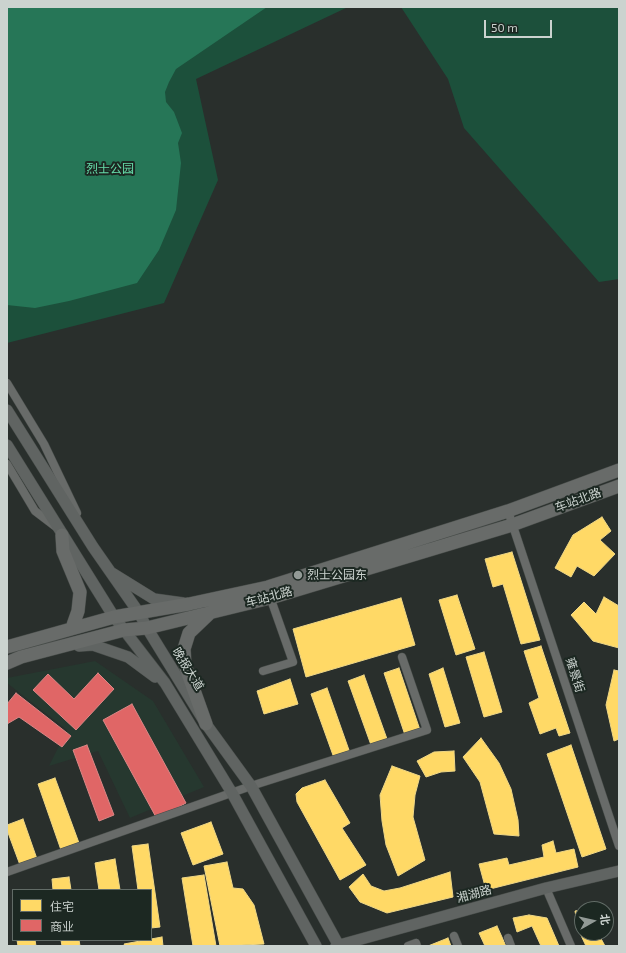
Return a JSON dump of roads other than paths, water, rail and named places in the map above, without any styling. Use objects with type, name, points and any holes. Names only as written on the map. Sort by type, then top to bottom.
[{"type":"main road","name":"晚报大道","points":[[7,410],[93,546],[139,612],[146,628],[206,724],[251,786],[338,946]]},
{"type":"main road","points":[[7,445],[114,616],[165,683],[232,793],[316,946]]},
{"type":"main road","name":"车站北路","points":[[7,663],[21,657],[124,630],[146,628],[210,613],[508,511],[619,470]]},
{"type":"main road","name":"车站北路","points":[[7,647],[114,616],[269,593],[512,525],[619,486]]},
{"type":"main road","points":[[61,532],[63,551],[80,592],[78,611],[72,628]]},
{"type":"main road","points":[[110,572],[154,598],[189,604]]},
{"type":"main road","points":[[206,724],[185,665],[184,649],[189,633],[210,613]]},
{"type":"main road","points":[[58,647],[93,645],[128,657],[165,683]]},
{"type":"main road","name":"湘湖路","points":[[338,946],[546,888],[619,871]]},
{"type":"street","points":[[7,383],[44,444],[93,546]]},
{"type":"street","points":[[7,464],[35,511],[61,532]]},
{"type":"street","name":"雍景街","points":[[508,511],[619,846]]},
{"type":"street","points":[[263,672],[293,662],[269,593]]},
{"type":"street","points":[[7,872],[251,786],[427,730],[402,658]]},
{"type":"street","points":[[546,888],[571,946]]},
{"type":"street","points":[[454,936],[458,946]]},
{"type":"street","points":[[508,938],[511,946]]},
{"type":"street","points":[[408,946],[416,944],[417,946]]},
{"type":"place","name":"烈士公园东","points":[[298,575]]},
{"type":"park label","name":"烈士公园","points":[[110,169]]}]
